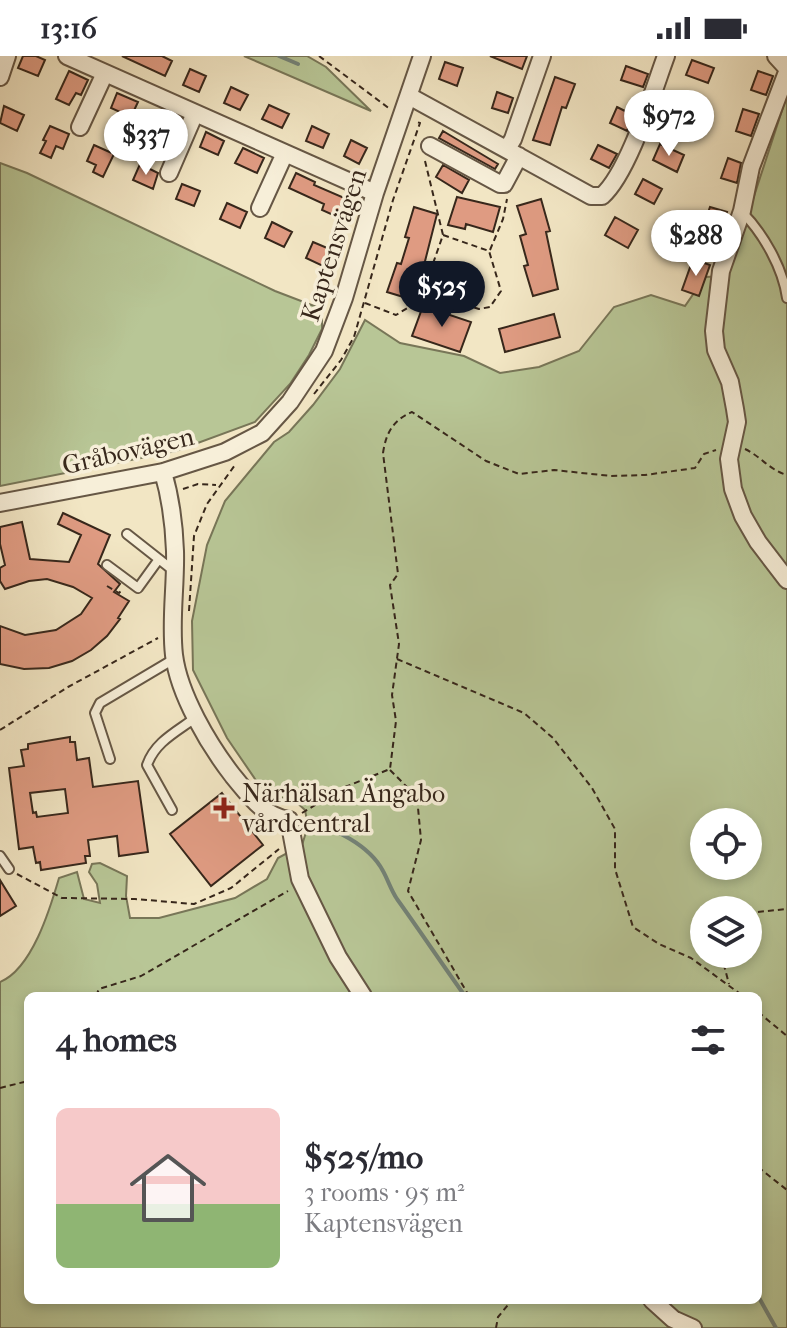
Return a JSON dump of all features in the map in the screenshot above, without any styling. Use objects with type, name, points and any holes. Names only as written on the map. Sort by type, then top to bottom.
[{"type":"street","points":[[0,77],[7,56]]},
{"type":"street","points":[[67,56],[375,193]]},
{"type":"street","name":"Kaptensvägen","points":[[262,433],[290,402],[324,351],[422,56]]},
{"type":"street","points":[[427,152],[504,184],[513,152],[513,139],[542,56]]},
{"type":"street","points":[[409,96],[591,196],[602,196],[616,178],[648,107],[666,56]]},
{"type":"street","points":[[784,62],[751,167],[742,211],[721,271],[714,331],[716,350],[730,382],[737,422],[730,476],[743,516],[787,580]]},
{"type":"street","points":[[80,127],[105,73]]},
{"type":"street","points":[[169,173],[195,113]]},
{"type":"street","points":[[260,208],[285,153]]},
{"type":"street","name":"Gråbovägen","points":[[0,503],[163,472],[225,452],[262,433]]},
{"type":"street","points":[[163,472],[172,505],[175,658],[196,717],[249,796],[275,818],[289,820],[300,879],[338,957],[360,992]]},
{"type":"street","points":[[656,1304],[673,1319],[693,1328]]},
{"type":"lane","points":[[742,211],[753,223],[778,268],[787,298]]},
{"type":"lane","points":[[127,534],[174,572]]},
{"type":"lane","points":[[107,565],[138,588],[159,559]]},
{"type":"lane","points":[[110,759],[95,713],[100,703],[175,658]]},
{"type":"lane","points":[[172,810],[147,765],[151,754],[162,742],[196,717]]},
{"type":"lane","points":[[0,856],[9,869]]},
{"type":"path","points":[[319,56],[381,103],[420,123]]},
{"type":"path","points":[[365,303],[396,315],[414,304],[423,292],[443,235],[427,152]]},
{"type":"path","points":[[423,292],[479,309],[490,307],[501,291],[489,251],[507,202],[504,184]]},
{"type":"path","points":[[443,235],[489,251]]},
{"type":"path","points":[[390,769],[396,721],[392,695],[398,623],[390,585],[398,574],[383,453],[385,438],[397,418],[412,412],[486,461],[519,474],[554,470],[611,476],[674,472],[695,468],[704,454],[732,444],[759,455],[777,473],[787,475]]},
{"type":"path","points":[[397,659],[524,713],[553,738],[592,788],[615,829],[615,869],[633,927],[659,944],[691,958],[738,992]]},
{"type":"path","points":[[312,808],[345,787],[390,769]]},
{"type":"path","points":[[390,769],[417,797],[421,840],[408,891],[467,992]]},
{"type":"path","points":[[9,869],[62,898],[194,904],[231,888],[283,846]]},
{"type":"path","points":[[98,992],[141,976],[206,940],[269,904],[300,879]]},
{"type":"path","points":[[762,912],[787,909]]},
{"type":"path","points":[[725,968],[730,985]]},
{"type":"path","points":[[762,1015],[787,1036]]},
{"type":"path","points":[[0,1088],[24,1082]]},
{"type":"path","points":[[762,1170],[787,1190]]},
{"type":"path","points":[[496,1328],[498,1317],[509,1304]]},
{"type":"green space","points":[[244,56],[307,56],[326,67],[371,111]]},
{"type":"green space","points":[[787,95],[787,1328],[0,1328],[0,982],[21,965],[30,952],[45,921],[59,878],[77,872],[84,899],[100,903],[97,884],[89,872],[92,864],[100,863],[127,876],[126,896],[130,918],[159,918],[235,898],[267,879],[278,858],[302,845],[308,826],[305,810],[294,800],[266,795],[227,738],[193,670],[192,621],[207,545],[225,501],[274,442],[289,432],[313,405],[340,369],[365,320],[400,343],[464,356],[500,373],[539,367],[579,351],[614,307],[651,295],[685,306],[705,277],[728,276]]},
{"type":"green space","points":[[0,163],[275,291],[322,309],[322,329],[290,384],[255,422],[176,451],[0,486]]},
{"type":"building","points":[[23,56],[45,60],[38,76],[18,68]]},
{"type":"building","points":[[122,56],[162,56],[172,61],[165,76]]},
{"type":"building","points":[[490,56],[527,56],[522,69]]},
{"type":"building","points":[[692,60],[714,68],[708,83],[686,75]]},
{"type":"building","points":[[445,62],[463,68],[457,86],[439,79]]},
{"type":"building","points":[[626,66],[648,74],[643,87],[621,80]]},
{"type":"building","points":[[190,69],[206,76],[199,92],[183,85]]},
{"type":"building","points":[[69,71],[88,80],[81,95],[76,93],[69,105],[56,99]]},
{"type":"building","points":[[758,71],[773,76],[766,95],[751,90]]},
{"type":"building","points":[[555,77],[575,84],[566,108],[562,107],[550,145],[533,140]]},
{"type":"building","points":[[231,87],[248,95],[240,110],[224,103]]},
{"type":"building","points":[[497,92],[513,98],[508,113],[492,108]]},
{"type":"building","points":[[117,93],[138,102],[131,117],[111,108]]},
{"type":"building","points":[[677,101],[701,109],[695,126],[672,118]]},
{"type":"building","points":[[269,105],[289,114],[282,128],[262,119]]},
{"type":"building","points":[[4,106],[24,115],[17,131],[0,123]]},
{"type":"building","points":[[617,107],[633,115],[627,131],[610,123]]},
{"type":"building","points":[[743,109],[759,114],[751,136],[736,131]]},
{"type":"building","points":[[159,111],[178,120],[171,135],[152,126]]},
{"type":"building","points":[[50,126],[69,134],[63,149],[56,146],[51,158],[40,153]]},
{"type":"building","points":[[312,126],[329,134],[323,148],[306,141]]},
{"type":"building","points":[[443,131],[498,164],[495,169],[439,138]]},
{"type":"building","points":[[206,132],[224,141],[218,155],[200,147]]},
{"type":"building","points":[[351,140],[367,148],[359,164],[344,156]]},
{"type":"building","points":[[660,144],[684,155],[677,172],[653,160]]},
{"type":"building","points":[[94,145],[114,154],[103,177],[93,172],[96,165],[87,161]]},
{"type":"building","points":[[598,145],[617,154],[609,168],[591,159]]},
{"type":"building","points":[[243,148],[264,158],[257,173],[235,163]]},
{"type":"building","points":[[728,158],[741,163],[737,183],[721,178]]},
{"type":"building","points":[[140,164],[158,173],[153,189],[133,180]]},
{"type":"building","points":[[443,165],[469,180],[462,193],[436,177]]},
{"type":"building","points":[[296,173],[315,182],[314,185],[349,200],[342,219],[322,210],[324,204],[289,188]]},
{"type":"building","points":[[643,179],[662,189],[654,204],[635,194]]},
{"type":"building","points":[[182,184],[200,191],[194,206],[176,199]]},
{"type":"building","points":[[457,197],[500,207],[493,232],[466,224],[465,229],[448,225]]},
{"type":"building","points":[[541,199],[550,231],[546,232],[558,289],[533,296],[524,266],[528,265],[520,236],[526,234],[517,206]]},
{"type":"building","points":[[227,203],[247,212],[240,228],[220,219]]},
{"type":"building","points":[[414,207],[437,214],[422,273],[418,272],[410,299],[387,292],[397,263],[401,264]]},
{"type":"building","points":[[710,207],[727,212],[720,233],[703,227]]},
{"type":"building","points":[[615,217],[638,230],[628,248],[605,235]]},
{"type":"building","points":[[272,222],[292,232],[284,247],[265,238]]},
{"type":"building","points":[[313,242],[332,250],[325,267],[306,258]]},
{"type":"building","points":[[693,259],[710,265],[699,296],[682,290]]},
{"type":"building","points":[[423,306],[471,322],[460,352],[412,336]]},
{"type":"building","points":[[554,314],[560,337],[505,352],[499,329]]},
{"type":"building","points":[[63,513],[110,535],[98,564],[120,584],[114,592],[129,601],[107,636],[72,661],[49,668],[24,669],[0,664],[0,626],[25,635],[56,630],[81,614],[92,598],[73,587],[47,579],[5,589],[0,581],[0,568],[5,565],[0,527],[22,522],[30,559],[69,562],[81,535],[58,524]]},
{"type":"building","points":[[70,737],[70,742],[75,742],[77,760],[89,758],[93,787],[138,781],[148,852],[119,856],[117,836],[88,840],[90,856],[85,856],[86,863],[41,870],[40,862],[36,863],[33,847],[19,849],[9,768],[24,766],[21,750],[28,749],[28,744]],"holes":[[[65,789],[68,813],[37,817],[36,812],[33,813],[30,793]]]},
{"type":"building","points":[[222,793],[263,845],[211,886],[170,834]]},
{"type":"building","points":[[0,880],[16,906],[0,916]]},
{"type":"waterway","points":[[279,56],[298,64]]},
{"type":"waterway","points":[[306,823],[339,833],[369,853],[462,992]]},
{"type":"waterway","points":[[762,1303],[776,1328]]},
{"type":"place","name":"Närhälsan Ängabo vårdcentral","points":[[224,808]]}]
